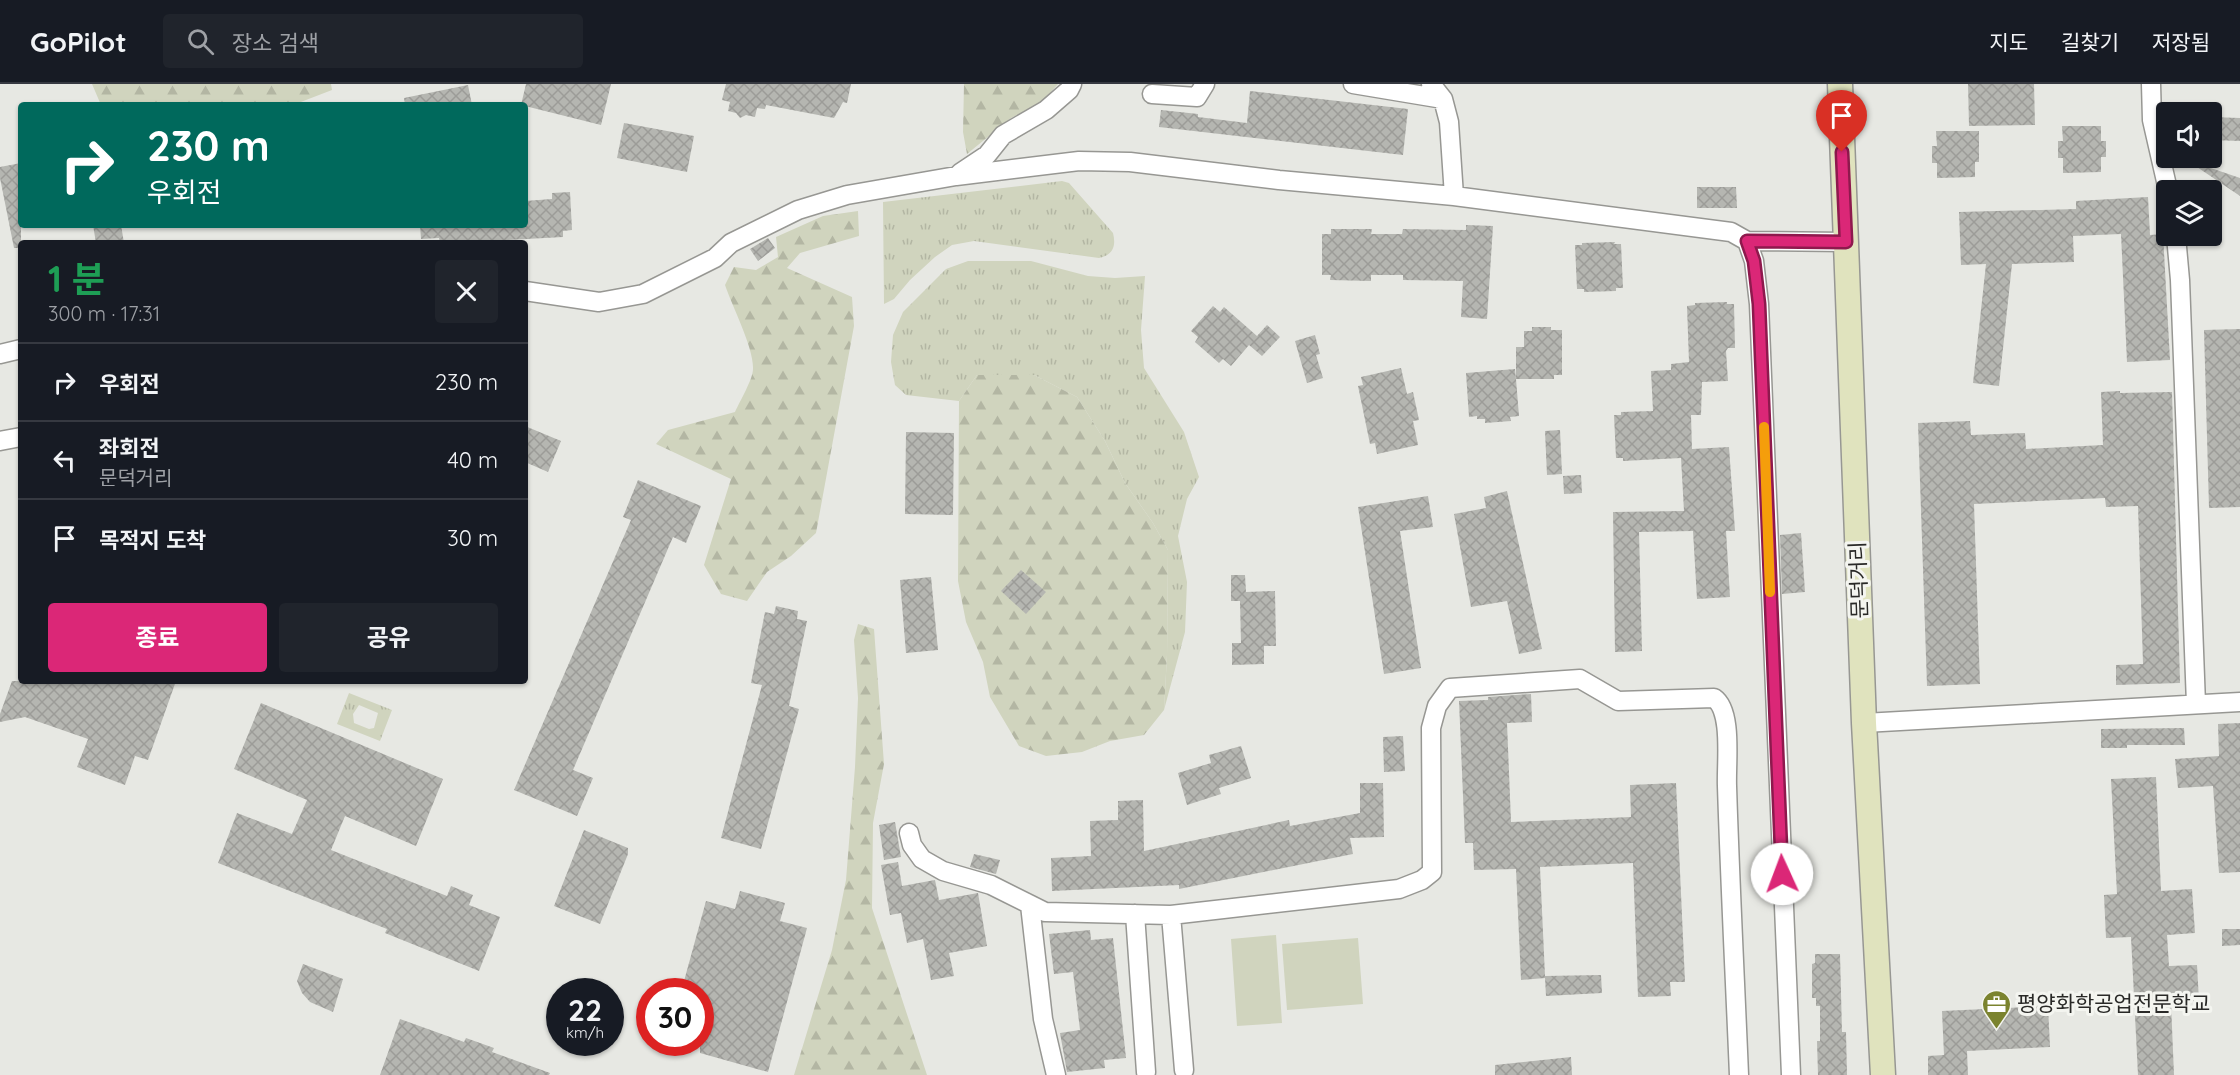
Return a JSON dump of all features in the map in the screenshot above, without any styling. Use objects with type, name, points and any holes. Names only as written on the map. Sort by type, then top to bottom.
[{"type":"main road","name":"문덕거리","points":[[1840,84],[1864,723],[1883,1075]]},
{"type":"street","points":[[956,176],[987,155],[1003,135],[1046,111],[1069,90],[1072,84]]},
{"type":"street","points":[[1152,94],[1197,97],[1205,84]]},
{"type":"street","points":[[1353,84],[1443,99]]},
{"type":"street","points":[[1431,84],[1443,99],[1449,122],[1454,196]]},
{"type":"street","points":[[2151,84],[2152,120],[2166,180]]},
{"type":"street","points":[[528,291],[598,302],[643,294],[715,258],[731,243],[798,210],[847,195],[956,176],[1079,161],[1130,162],[1279,180],[1454,196],[1731,232],[1747,241],[1846,242]]},
{"type":"street","points":[[1747,241],[1754,261],[1759,304],[1791,1075]]},
{"type":"street","points":[[2177,246],[2196,704]]},
{"type":"street","points":[[0,354],[18,350]]},
{"type":"street","points":[[0,441],[18,438]]},
{"type":"street","points":[[909,833],[912,845],[922,859],[943,871],[991,885],[1045,912],[1171,915],[1400,889],[1422,880],[1432,872],[1431,728],[1437,706],[1450,688],[1580,679],[1618,700],[1714,698],[1721,703],[1726,721],[1726,783],[1739,1075]]},
{"type":"street","points":[[1864,723],[2240,702]]},
{"type":"street","points":[[1030,905],[1043,1019],[1056,1075]]},
{"type":"street","points":[[1134,914],[1146,1072]]},
{"type":"street","points":[[1171,915],[1184,1070]]},
{"type":"green space","points":[[92,84],[331,84],[332,90],[301,102],[100,102]]},
{"type":"green space","points":[[964,84],[1058,84],[1040,104],[1011,118],[967,154],[963,132]]},
{"type":"green space","points":[[1062,181],[1069,183],[1113,233],[1114,245],[1108,255],[1099,258],[974,241],[952,245],[910,280],[894,299],[884,304],[883,202]]},
{"type":"green space","points":[[858,211],[859,236],[800,253],[787,268],[852,297],[854,326],[816,533],[791,556],[767,572],[747,601],[721,594],[704,565],[731,479],[656,444],[668,430],[735,412],[749,384],[753,369],[750,350],[725,285],[734,267],[756,270],[778,257],[776,237],[823,216]]},
{"type":"green space","points":[[968,261],[1031,261],[1088,276],[1115,278],[1145,276],[1141,330],[1144,368],[1184,432],[1199,477],[1187,499],[1178,536],[1187,582],[1185,632],[1164,710],[1168,550],[1153,523],[1125,483],[1105,441],[1077,397],[1034,375],[977,375],[959,401],[906,395],[895,385],[891,362],[893,335],[903,312],[946,269]]},
{"type":"green space","points":[[977,375],[1034,375],[1077,397],[1105,441],[1125,483],[1153,523],[1168,550],[1164,710],[1144,735],[1110,741],[1082,752],[1046,756],[1019,746],[990,697],[983,662],[966,622],[958,581],[959,401]]},
{"type":"green space","points":[[858,624],[874,629],[884,764],[873,823],[872,908],[927,1075],[794,1075],[832,950],[846,880],[855,767],[858,698],[854,640]]},
{"type":"green space","points":[[349,693],[392,710],[380,741],[337,724]],"holes":[[[359,705],[378,713],[374,728],[369,729],[354,723],[353,714]]]},
{"type":"green space","points":[[1276,935],[1282,1023],[1237,1026],[1231,939]]},
{"type":"green space","points":[[1358,938],[1363,1004],[1287,1010],[1282,944]]},
{"type":"building","points":[[526,84],[611,84],[601,125],[528,107],[528,102],[522,102]]},
{"type":"building","points":[[726,84],[851,84],[847,103],[843,102],[834,118],[766,105],[765,109],[757,108],[755,117],[746,115],[740,118],[736,113],[728,111],[730,102],[722,100]]},
{"type":"building","points":[[1968,84],[2034,84],[2035,125],[1969,126]]},
{"type":"building","points":[[468,85],[471,102],[405,102],[404,98]]},
{"type":"building","points":[[1250,91],[1408,109],[1403,155],[1159,127],[1161,110],[1247,123]]},
{"type":"building","points":[[2222,117],[2240,118],[2240,141],[2222,140]]},
{"type":"building","points":[[624,123],[694,136],[687,172],[617,158]]},
{"type":"building","points":[[2062,126],[2101,126],[2101,141],[2106,141],[2106,157],[2101,157],[2101,172],[2063,173],[2063,158],[2058,158],[2058,141],[2063,141]]},
{"type":"building","points":[[1936,131],[1979,131],[1979,162],[1975,162],[1975,177],[1937,178],[1937,163],[1932,163],[1932,146],[1937,146]]},
{"type":"building","points":[[18,164],[18,228],[21,228],[21,240],[18,240],[18,248],[14,248],[0,178],[0,167]]},
{"type":"building","points":[[2198,168],[2211,168],[2240,178],[2240,196],[2222,184],[2222,180],[2216,180]]},
{"type":"building","points":[[1697,187],[1736,187],[1737,208],[1697,208]]},
{"type":"building","points":[[570,192],[572,230],[563,231],[563,237],[508,240],[421,239],[420,228],[528,228],[528,201],[552,199],[552,193]]},
{"type":"building","points":[[2148,197],[2150,235],[2156,235],[2156,246],[2164,246],[2170,360],[2127,362],[2121,234],[2073,236],[2074,262],[2012,264],[1999,386],[1973,383],[1986,264],[1961,265],[1959,212],[2076,209],[2076,201]]},
{"type":"building","points":[[1466,225],[1493,226],[1487,319],[1461,317],[1463,281],[1403,280],[1403,275],[1371,275],[1371,281],[1330,280],[1331,275],[1322,275],[1322,234],[1331,234],[1331,229],[1372,229],[1371,234],[1402,234],[1403,229],[1466,230]]},
{"type":"building","points":[[94,228],[122,228],[124,240],[96,240]]},
{"type":"building","points":[[768,238],[775,248],[758,261],[750,249]]},
{"type":"building","points":[[1615,242],[1614,244],[1621,244],[1623,288],[1616,288],[1616,291],[1584,292],[1584,289],[1577,289],[1575,245]]},
{"type":"building","points":[[1727,302],[1727,304],[1734,304],[1735,348],[1728,348],[1726,351],[1728,381],[1702,382],[1701,415],[1691,415],[1692,449],[1729,447],[1735,531],[1726,531],[1730,597],[1697,599],[1693,531],[1639,532],[1642,651],[1615,652],[1613,512],[1684,511],[1681,458],[1623,461],[1623,458],[1616,458],[1614,415],[1621,415],[1621,412],[1653,411],[1651,371],[1671,370],[1671,364],[1689,362],[1687,306],[1695,305],[1695,303]]},
{"type":"building","points":[[1213,306],[1220,312],[1224,307],[1257,336],[1267,325],[1280,337],[1262,356],[1249,345],[1231,366],[1223,359],[1219,363],[1195,342],[1198,337],[1191,331]]},
{"type":"building","points":[[1532,327],[1551,327],[1551,330],[1562,330],[1562,375],[1554,375],[1554,379],[1516,379],[1516,347],[1524,347],[1524,331],[1532,331]]},
{"type":"building","points":[[2240,329],[2240,507],[2209,508],[2204,330]]},
{"type":"building","points":[[1315,335],[1320,354],[1316,355],[1323,378],[1307,383],[1295,341]]},
{"type":"building","points":[[1401,368],[1407,394],[1413,392],[1419,420],[1413,421],[1418,445],[1377,454],[1375,443],[1370,444],[1358,386],[1363,385],[1361,377]]},
{"type":"building","points":[[1515,369],[1519,416],[1510,417],[1511,421],[1485,423],[1485,419],[1477,419],[1477,416],[1469,417],[1466,373]]},
{"type":"building","points":[[2120,391],[2120,393],[2172,392],[2180,683],[2116,685],[2116,665],[2143,664],[2138,506],[2106,507],[2105,498],[1974,504],[1980,684],[1927,686],[1918,423],[1970,421],[1971,435],[2025,433],[2026,449],[2103,445],[2101,392]]},
{"type":"building","points":[[528,427],[561,441],[548,472],[528,463]]},
{"type":"building","points":[[1560,430],[1562,474],[1547,475],[1545,431]]},
{"type":"building","points":[[906,432],[954,433],[953,515],[905,514]]},
{"type":"building","points":[[1581,475],[1582,493],[1564,494],[1563,476]]},
{"type":"building","points":[[638,480],[701,506],[686,543],[673,537],[573,770],[593,778],[577,816],[514,790],[631,520],[623,517]]},
{"type":"building","points":[[1507,491],[1542,649],[1519,654],[1507,601],[1471,607],[1454,514],[1486,508],[1484,497]]},
{"type":"building","points":[[1428,496],[1433,527],[1400,531],[1421,668],[1384,674],[1358,507]]},
{"type":"building","points":[[1801,533],[1805,592],[1782,594],[1780,535]]},
{"type":"building","points":[[1021,570],[1046,592],[1026,614],[1001,591]]},
{"type":"building","points":[[1231,575],[1245,575],[1246,592],[1275,591],[1276,646],[1264,646],[1264,664],[1232,665],[1232,643],[1241,643],[1240,601],[1231,601]]},
{"type":"building","points":[[931,577],[938,650],[906,653],[900,580]]},
{"type":"building","points":[[776,606],[798,611],[797,619],[807,621],[789,706],[799,709],[761,849],[721,838],[762,685],[751,683],[765,612],[774,614]]},
{"type":"building","points":[[12,681],[18,681],[18,684],[175,684],[148,760],[135,756],[125,785],[77,767],[88,739],[25,717],[0,722],[0,714]]},
{"type":"building","points":[[1531,694],[1532,722],[1507,723],[1511,822],[1631,817],[1630,785],[1676,783],[1685,982],[1670,982],[1671,996],[1638,997],[1633,863],[1540,867],[1545,976],[1601,975],[1602,993],[1546,996],[1545,978],[1521,980],[1516,869],[1474,870],[1473,843],[1465,843],[1459,701],[1488,700],[1488,697]]},
{"type":"building","points":[[261,703],[443,779],[416,846],[345,816],[331,850],[447,896],[451,886],[473,895],[469,905],[500,917],[479,971],[385,933],[387,929],[218,863],[237,813],[292,834],[307,800],[234,769]]},
{"type":"building","points":[[2240,723],[2240,872],[2219,873],[2213,786],[2178,788],[2175,759],[2219,756],[2218,724]]},
{"type":"building","points":[[2184,728],[2185,745],[2127,745],[2127,748],[2101,748],[2101,729]]},
{"type":"building","points":[[1403,736],[1405,771],[1384,772],[1383,737]]},
{"type":"building","points":[[1241,746],[1251,778],[1219,788],[1221,794],[1187,805],[1178,773],[1211,763],[1209,755]]},
{"type":"building","points":[[2156,777],[2161,891],[2192,889],[2195,933],[2167,935],[2169,966],[2197,965],[2199,1001],[2171,1003],[2174,1075],[2138,1075],[2131,937],[2106,938],[2104,895],[2117,894],[2111,779]]},
{"type":"building","points":[[1360,783],[1383,783],[1384,837],[1350,838],[1353,854],[1179,889],[1179,885],[1052,891],[1051,858],[1091,856],[1090,821],[1118,820],[1118,801],[1143,800],[1144,851],[1289,820],[1290,826],[1360,813]]},
{"type":"building","points":[[895,822],[901,857],[884,860],[879,825]]},
{"type":"building","points":[[584,830],[628,848],[628,854],[600,924],[554,906]]},
{"type":"building","points":[[974,854],[1000,860],[996,874],[970,867]]},
{"type":"building","points":[[898,862],[902,886],[935,880],[939,900],[978,893],[987,946],[949,953],[954,976],[931,980],[923,939],[907,943],[901,913],[890,915],[881,865]]},
{"type":"building","points":[[740,891],[785,903],[780,921],[807,928],[768,1072],[711,1056],[714,1056],[714,978],[685,978],[706,901],[735,909]]},
{"type":"building","points":[[2222,929],[2240,929],[2240,945],[2222,946]]},
{"type":"building","points":[[1090,930],[1091,940],[1113,938],[1126,1058],[1104,1060],[1105,1068],[1067,1072],[1060,1033],[1080,1030],[1073,972],[1054,974],[1049,934]]},
{"type":"building","points":[[1815,954],[1840,954],[1842,1032],[1846,1032],[1847,1075],[1818,1075],[1817,1041],[1820,1041],[1820,1006],[1816,1006],[1816,998],[1812,998],[1812,964],[1815,963]]},
{"type":"building","points":[[303,964],[343,979],[333,1012],[310,1002],[302,993],[297,981]]},
{"type":"building","name":"평양화학공업전문학교","points":[[2048,1006],[2050,1047],[1967,1051],[1968,1075],[1928,1075],[1928,1056],[1944,1055],[1942,1011]]},
{"type":"building","points":[[400,1019],[464,1042],[466,1038],[494,1048],[492,1052],[550,1073],[549,1075],[380,1075]]},
{"type":"building","points":[[1571,1057],[1572,1075],[1495,1075],[1495,1065]]},
{"type":"slow traffic","points":[[1764,427],[1770,592]]},
{"type":"place","name":"평양화학공업전문학교","points":[[1996,1030]]},
{"type":"route","points":[[1782,874],[1759,304],[1754,261],[1747,241],[1846,242],[1842,152]]}]
